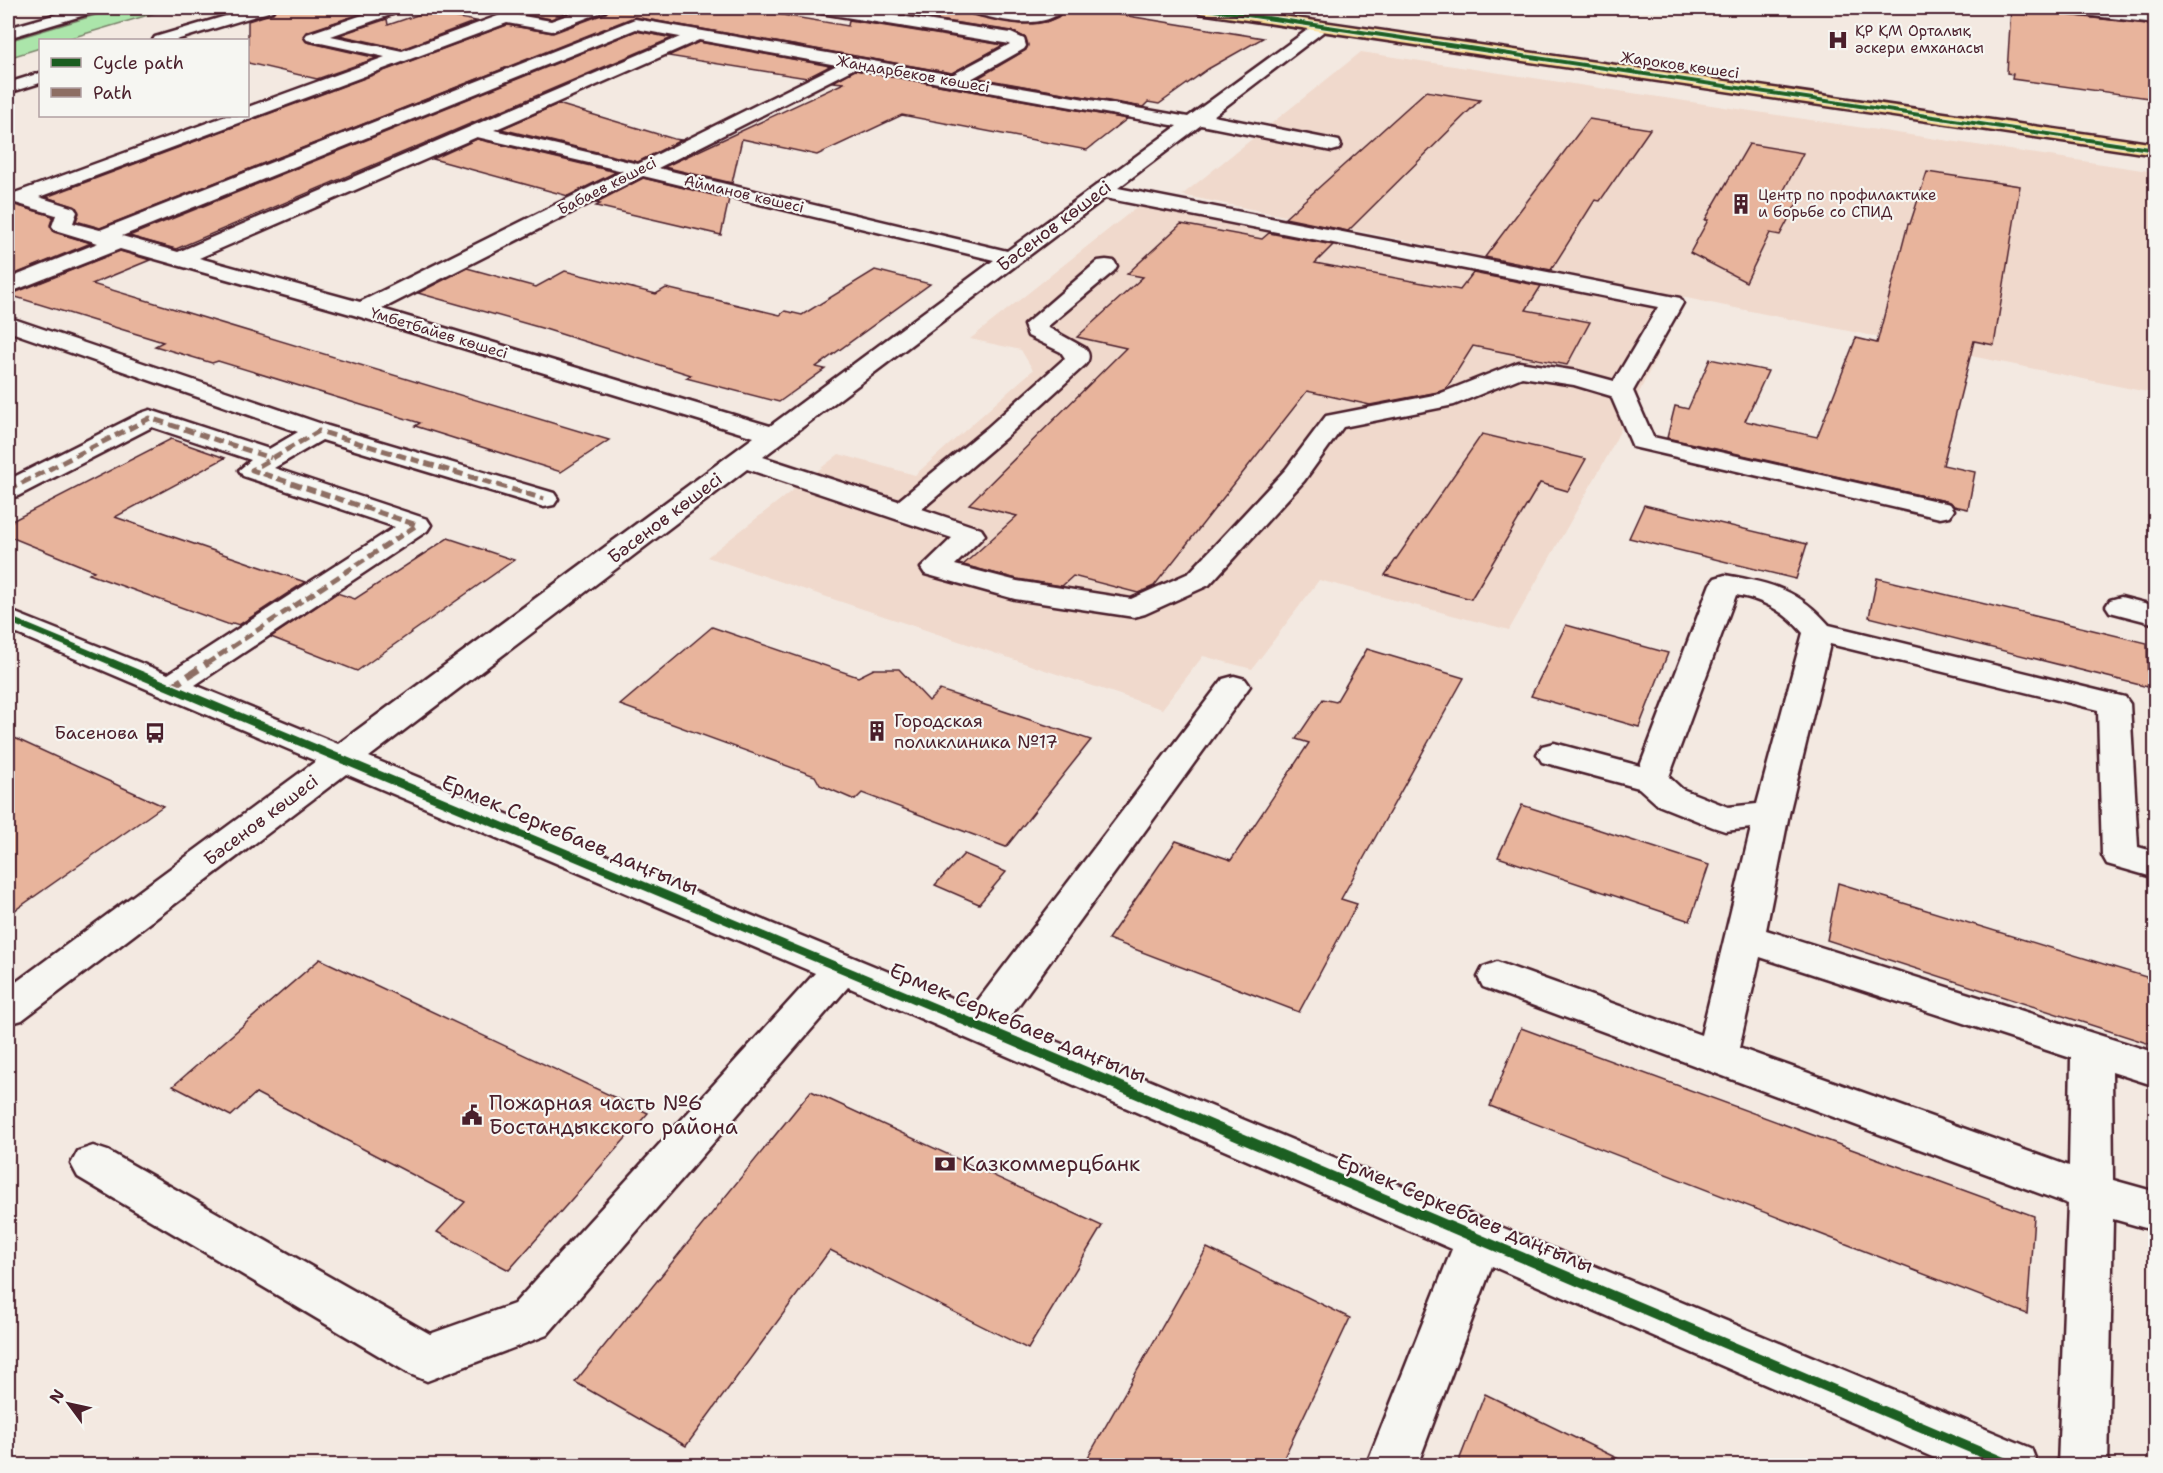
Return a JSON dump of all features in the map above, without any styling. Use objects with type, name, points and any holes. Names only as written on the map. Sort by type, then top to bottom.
[{"type":"main road","name":"Жароков көшесі","points":[[1200,8],[2156,150]]},
{"type":"street","points":[[8,33],[93,8]]},
{"type":"street","points":[[164,39],[267,8]]},
{"type":"street","points":[[371,8],[388,11],[314,37],[403,56]]},
{"type":"street","points":[[249,113],[506,18],[552,26],[600,8]]},
{"type":"street","points":[[821,8],[1011,38],[1018,42],[1014,50],[954,81]]},
{"type":"street","points":[[961,8],[1031,18],[1039,17],[1057,8]]},
{"type":"street","points":[[2066,8],[2156,18]]},
{"type":"street","name":"Жандарбеков көшесі","points":[[110,240],[635,24],[1332,145]]},
{"type":"street","name":"Бәсенов көшесі","points":[[8,1009],[1322,26]]},
{"type":"street","points":[[179,259],[698,35]]},
{"type":"street","name":"Бабаев көшесі","points":[[362,310],[853,63]]},
{"type":"street","points":[[8,88],[39,78]]},
{"type":"street","name":"Үмбетбайев көшесі","points":[[238,117],[20,198],[67,212],[62,226],[362,310],[774,435]]},
{"type":"street","name":"Айманов көшесі","points":[[476,131],[1011,258]]},
{"type":"street","points":[[1101,191],[1672,303],[1621,391]]},
{"type":"street","points":[[8,287],[110,240]]},
{"type":"street","points":[[903,511],[996,433],[1077,360],[1077,353],[1069,346],[1036,331],[1035,325],[1106,266]]},
{"type":"street","points":[[8,324],[319,431],[544,499]]},
{"type":"street","points":[[743,459],[803,481],[903,511],[971,535],[935,568],[1015,590],[1134,608],[1199,579],[1295,474],[1335,421],[1445,400],[1519,369],[1577,378],[1621,391]]},
{"type":"street","points":[[1621,391],[1642,442],[1940,510]]},
{"type":"street","points":[[8,490],[150,418],[272,458]]},
{"type":"street","points":[[171,687],[417,525],[252,470],[319,431]]},
{"type":"street","points":[[1651,780],[1725,584],[1769,592],[1802,611],[1818,632],[2115,704],[2120,855],[2156,865]]},
{"type":"street","points":[[2121,606],[2156,615]]},
{"type":"street","name":"Ермек Серкебаев даңғылы","points":[[8,619],[842,968],[2013,1466]]},
{"type":"street","points":[[1716,1057],[1772,814],[1818,632]]},
{"type":"street","points":[[980,1027],[1234,686]]},
{"type":"street","points":[[1554,754],[1651,780],[1670,797],[1725,819],[1772,814]]},
{"type":"street","points":[[1745,938],[2156,1070]]},
{"type":"street","points":[[93,1164],[427,1358],[530,1320],[842,968]]},
{"type":"street","points":[[1497,977],[2091,1193],[2156,1212]]},
{"type":"street","points":[[2083,1466],[2091,1193],[2091,1049]]},
{"type":"street","points":[[1391,1466],[1479,1239]]},
{"type":"shaded area","points":[[1361,52],[2155,172],[2156,321],[2152,393],[1182,195]]},
{"type":"shaded area","points":[[1142,203],[1680,310],[1608,455],[1509,630],[1319,580],[1252,669],[1203,656],[1162,709],[707,557],[839,454],[915,475],[1033,370],[1021,350],[970,339]]},
{"type":"green space","points":[[119,8],[172,8],[67,39],[39,39],[39,48],[8,58],[8,41]]},
{"type":"building","points":[[277,8],[378,8],[306,32],[303,36],[307,42],[377,58],[317,79],[249,63],[248,21],[273,13]]},
{"type":"building","points":[[531,8],[582,8],[551,19],[517,13]]},
{"type":"building","points":[[610,8],[740,8],[848,26],[849,20],[1003,45],[952,73],[634,17],[100,228],[76,221],[79,213],[76,207],[46,197],[507,25],[553,33],[606,13]]},
{"type":"building","points":[[859,8],[969,8],[972,15],[1021,24],[1046,22],[1058,17],[1067,8],[1079,8],[1263,38],[1208,69],[1159,104],[1148,102],[1143,107],[978,78],[1026,50],[1028,45],[1026,38],[1012,31]]},
{"type":"building","points":[[2011,8],[2056,8],[2066,15],[2156,25],[2156,99],[2012,79],[2013,74],[2007,73]]},
{"type":"building","points":[[426,12],[476,21],[402,49],[339,35],[387,19],[388,25]]},
{"type":"building","points":[[636,31],[672,38],[176,249],[129,236]]},
{"type":"building","points":[[699,42],[830,66],[807,78],[668,56]]},
{"type":"building","points":[[855,70],[1127,119],[1087,150],[902,115],[817,155],[742,139],[732,183],[664,167],[844,83],[833,82]]},
{"type":"building","points":[[1426,91],[1480,100],[1348,231],[1285,218]]},
{"type":"building","points":[[558,104],[681,140],[638,162],[501,129]]},
{"type":"building","points":[[1589,119],[1650,129],[1600,201],[1595,200],[1551,270],[1485,257]]},
{"type":"building","points":[[477,139],[616,172],[568,196],[433,159]]},
{"type":"building","points":[[1749,144],[1803,153],[1780,198],[1798,201],[1780,235],[1770,233],[1746,282],[1690,253],[1708,220],[1705,220]]},
{"type":"building","points":[[1927,172],[2020,186],[1994,345],[1974,341],[1943,465],[1975,472],[1968,509],[1954,506],[1950,502],[1667,438],[1675,406],[1688,409],[1710,359],[1768,371],[1745,421],[1817,437],[1856,338],[1877,343],[1908,224],[1910,224]]},
{"type":"building","points":[[643,178],[729,199],[721,235],[596,206],[600,204],[595,203]]},
{"type":"building","points":[[15,205],[53,216],[50,225],[54,232],[91,243],[8,277],[8,208]]},
{"type":"building","points":[[1181,224],[1262,239],[1269,233],[1333,245],[1315,263],[1460,290],[1473,273],[1541,286],[1526,310],[1590,322],[1567,365],[1473,346],[1446,389],[1438,392],[1370,405],[1307,391],[1154,586],[1138,593],[1073,576],[1062,586],[1017,579],[963,565],[1017,516],[969,504],[1126,348],[1077,337],[1143,277],[1127,274]]},
{"type":"building","points":[[120,251],[150,260],[92,284],[609,440],[561,472],[415,426],[420,423],[218,361],[212,363],[155,346],[163,342],[9,295]]},
{"type":"building","points":[[467,268],[536,287],[565,271],[656,294],[666,288],[780,315],[785,311],[802,315],[875,270],[930,284],[816,367],[825,369],[779,402],[686,378],[691,375],[545,329],[418,293]]},
{"type":"building","points":[[1482,434],[1586,459],[1568,491],[1540,483],[1471,599],[1385,575]]},
{"type":"building","points":[[171,439],[225,458],[115,517],[305,582],[239,625],[233,623],[230,625],[89,574],[94,571],[8,536],[8,523]]},
{"type":"building","points":[[1644,505],[1807,544],[1796,579],[1629,538]]},
{"type":"building","points":[[448,538],[514,560],[357,671],[271,637],[337,593],[355,599]]},
{"type":"building","points":[[1877,578],[2147,643],[2148,687],[1869,617]]},
{"type":"building","points":[[1566,625],[1668,653],[1639,727],[1531,696]]},
{"type":"building","name":"Городская поликлиника №17","points":[[712,627],[858,677],[874,669],[899,669],[929,701],[940,690],[1091,740],[1006,847],[862,793],[855,800],[820,785],[815,776],[620,705]]},
{"type":"building","points":[[1367,649],[1464,678],[1341,899],[1357,904],[1299,1012],[1108,939],[1176,841],[1231,860],[1309,743],[1296,739],[1323,699],[1336,702]]},
{"type":"building","points":[[8,735],[163,806],[8,915]]},
{"type":"building","points":[[1522,805],[1709,865],[1690,921],[1498,857]]},
{"type":"building","points":[[964,854],[1006,872],[979,904],[935,885]]},
{"type":"building","points":[[1838,883],[2156,980],[2156,1046],[1827,940]]},
{"type":"building","name":"Пожарная часть №6 Бостандыкского района","points":[[320,959],[648,1113],[509,1270],[437,1232],[465,1202],[256,1093],[231,1116],[173,1086]]},
{"type":"building","points":[[1521,1028],[2034,1216],[2027,1314],[1490,1106]]},
{"type":"building","points":[[811,1091],[1102,1226],[1028,1349],[830,1250],[686,1446],[575,1382]]},
{"type":"building","points":[[1207,1248],[1350,1318],[1280,1466],[1083,1466]]},
{"type":"building","points":[[1485,1394],[1633,1466],[1457,1466]]},
{"type":"marked path","points":[[8,490],[150,418],[271,458]]},
{"type":"marked path","points":[[171,687],[417,525],[252,470],[319,431],[544,499]]},
{"type":"cycle path","points":[[1200,8],[2156,150]]},
{"type":"cycle path","points":[[8,619],[842,968],[2013,1466]]},
{"type":"place","name":"ҚР ҚМ Орталық әскери емханасы","points":[[1838,40]]},
{"type":"place","name":"Центр по профилактике и борьбе со СПИД","points":[[1741,204]]},
{"type":"place","name":"Городская поликлиника №17","points":[[877,731]]},
{"type":"place","name":"Басенова","points":[[155,733]]},
{"type":"place","name":"Пожарная часть №6 Бостандыкского района","points":[[472,1115]]},
{"type":"place","name":"Казкоммерцбанк","points":[[945,1164]]}]
